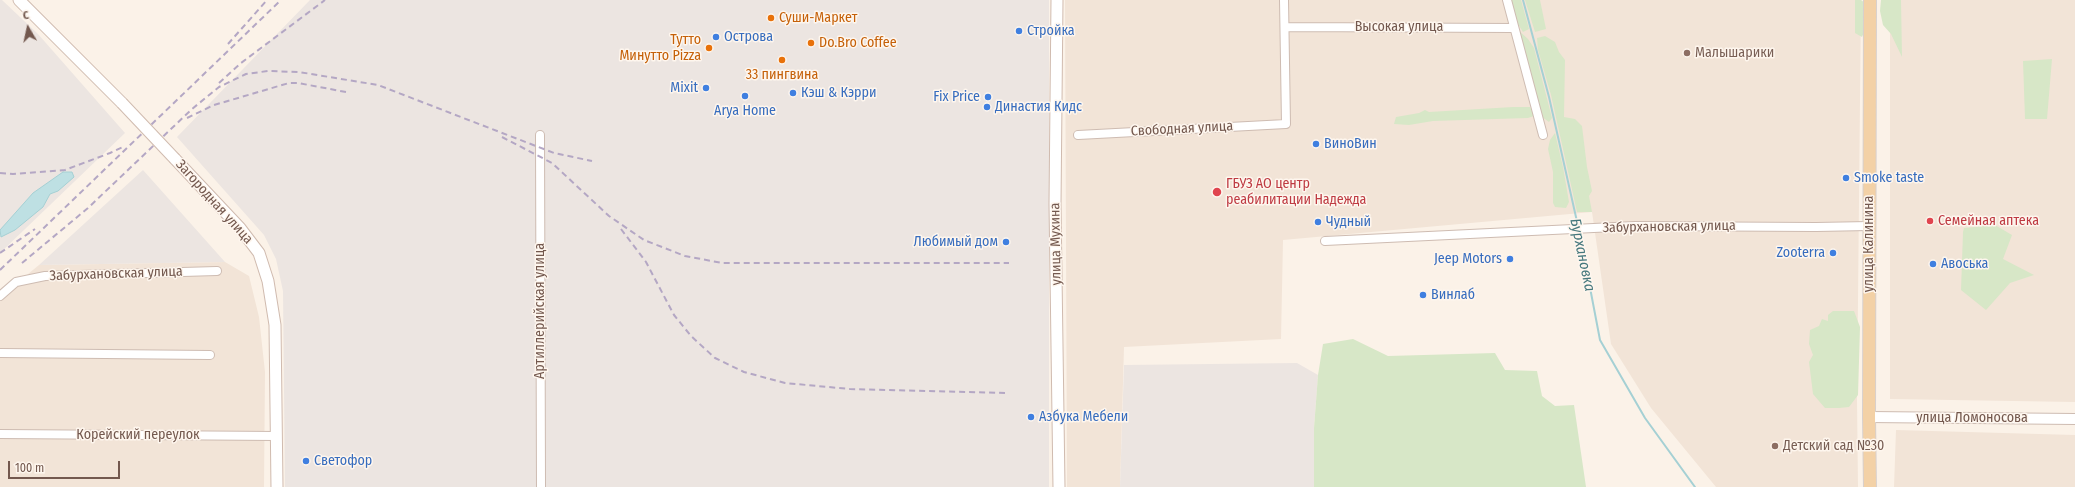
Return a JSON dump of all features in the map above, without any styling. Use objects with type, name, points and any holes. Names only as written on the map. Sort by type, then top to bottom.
[{"type":"main road","name":"Загородная улица","points":[[19,0],[176,159],[240,228],[259,253],[268,281],[275,325],[277,487]]},
{"type":"main road","name":"улица Мухина","points":[[1057,0],[1055,204],[1059,487]]},
{"type":"main road","name":"улица Калинина","points":[[1870,0],[1870,487]]},
{"type":"street","points":[[1284,0],[1285,27]]},
{"type":"street","points":[[1507,0],[1513,28],[1543,134]]},
{"type":"street","name":"Высокая улица","points":[[1285,27],[1513,28]]},
{"type":"street","name":"Свободная улица","points":[[1078,135],[1286,124],[1285,27]]},
{"type":"street","name":"Артиллерийская улица","points":[[540,135],[541,487]]},
{"type":"street","name":"Забурхановская улица","points":[[1325,241],[1652,225],[1816,228],[1869,226]]},
{"type":"street","name":"Забурхановская улица","points":[[0,296],[16,282],[45,276],[70,274],[217,271]]},
{"type":"street","points":[[0,353],[210,354]]},
{"type":"street","name":"улица Ломоносова","points":[[1869,417],[2075,419]]},
{"type":"street","name":"Корейский переулок","points":[[0,434],[277,436]]},
{"type":"shaded area","points":[[0,0],[2,0],[38,34],[125,133],[0,253]]},
{"type":"shaded area","points":[[310,0],[1049,0],[1049,487],[285,487],[283,291],[276,259],[264,235],[177,137]]},
{"type":"shaded area","points":[[1065,0],[1861,0],[1857,400],[1858,487],[1716,487],[1651,408],[1611,344],[1592,212],[1283,240],[1281,339],[1124,347],[1120,487],[1067,487]]},
{"type":"shaded area","points":[[1890,0],[2075,0],[2075,402],[1890,399]]},
{"type":"shaded area","points":[[143,170],[225,262],[39,265]]},
{"type":"shaded area","points":[[225,262],[249,276],[259,317],[265,372],[264,487],[0,487],[0,300],[6,292],[39,265]]},
{"type":"shaded area","points":[[1297,363],[1318,375],[1314,428],[1314,487],[1120,487],[1124,365]]},
{"type":"shaded area","points":[[1896,430],[2075,435],[2075,487],[1894,487]]},
{"type":"green space","points":[[1509,0],[1521,0],[1529,29],[1523,32],[1516,21]]},
{"type":"green space","points":[[1525,0],[1540,0],[1546,29],[1535,32]]},
{"type":"green space","points":[[1855,0],[1861,0],[1865,3],[1865,30],[1862,37],[1855,33]]},
{"type":"green space","points":[[1881,0],[1901,0],[1902,57],[1891,34],[1883,25],[1880,11]]},
{"type":"green space","points":[[1518,30],[1528,39],[1534,48],[1552,118],[1549,122],[1542,117]]},
{"type":"green space","points":[[1545,36],[1555,42],[1559,52],[1565,60],[1564,117],[1575,119],[1582,126],[1587,167],[1592,191],[1589,196],[1592,212],[1577,212],[1551,95],[1538,50],[1537,38]]},
{"type":"green space","points":[[2052,59],[2047,119],[2025,119],[2023,61]]},
{"type":"green space","points":[[1530,107],[1534,116],[1528,118],[1433,121],[1409,125],[1394,124],[1396,117],[1419,113],[1425,110],[1429,112]]},
{"type":"green space","points":[[1555,133],[1569,202],[1566,208],[1555,207],[1553,203],[1553,172],[1548,149],[1550,140]]},
{"type":"green space","points":[[1995,225],[2012,235],[2003,259],[2034,275],[2010,283],[1986,310],[1961,290],[1963,232],[1964,228]]},
{"type":"green space","points":[[1833,311],[1854,311],[1860,327],[1858,395],[1849,407],[1825,408],[1813,394],[1809,362],[1813,355],[1809,344],[1810,330],[1819,326],[1822,319],[1828,321],[1828,315]]},
{"type":"green space","points":[[1353,339],[1388,356],[1495,353],[1505,370],[1537,371],[1542,396],[1555,406],[1574,405],[1586,487],[1314,487],[1314,428],[1318,375],[1323,344]]},
{"type":"water","points":[[63,172],[72,172],[74,177],[58,191],[50,194],[43,207],[15,230],[1,237],[0,230],[33,193]]},
{"type":"waterway","name":"Бурхановка","points":[[1523,0],[1549,97],[1578,226]]},
{"type":"waterway","name":"Бурхановка","points":[[1579,230],[1600,340],[1645,418],[1695,487]]},
{"type":"railway","points":[[228,44],[267,0]]},
{"type":"railway","points":[[0,270],[281,0]]},
{"type":"railway","points":[[219,83],[241,63],[325,0]]},
{"type":"railway","points":[[22,263],[88,208],[192,109],[219,87],[246,74],[268,71],[299,72],[378,85],[554,153],[592,161]]},
{"type":"railway","points":[[187,118],[214,105],[289,83],[298,83],[346,92]]},
{"type":"railway","points":[[502,137],[552,163],[609,216],[644,240],[685,256],[722,263],[1009,263]]},
{"type":"railway","points":[[0,173],[13,174],[65,170],[123,147]]},
{"type":"railway","points":[[0,253],[35,229]]},
{"type":"railway","points":[[621,229],[646,262],[674,315],[691,336],[715,358],[744,372],[785,383],[850,389],[1005,393]]},
{"type":"place","name":"Суши-Маркет","points":[[771,18]]},
{"type":"place","name":"Стройка","points":[[1019,31]]},
{"type":"place","name":"Острова","points":[[716,37]]},
{"type":"place","name":"Do.Bro Coffee","points":[[811,43]]},
{"type":"place","name":"Тутто Минутто Pizza","points":[[709,48]]},
{"type":"place","name":"Малышарики","points":[[1687,53]]},
{"type":"place","name":"33 пингвина","points":[[782,60]]},
{"type":"place","name":"Mixit","points":[[706,88]]},
{"type":"place","name":"Кэш & Кэрри","points":[[793,93]]},
{"type":"place","name":"Arya Home","points":[[745,96]]},
{"type":"place","name":"Fix Price","points":[[988,97]]},
{"type":"place","name":"Династия Кидс","points":[[987,107]]},
{"type":"place","name":"ВиноВин","points":[[1316,144]]},
{"type":"place","name":"Smoke taste","points":[[1846,178]]},
{"type":"place","name":"ГБУЗ АО центр реабилитации Надежда","points":[[1217,192]]},
{"type":"place","name":"Семейная аптека","points":[[1930,221]]},
{"type":"place","name":"Чудный","points":[[1318,222]]},
{"type":"place","name":"Любимый дом","points":[[1006,242]]},
{"type":"place","name":"Zooterra","points":[[1833,253]]},
{"type":"place","name":"Jeep Motors","points":[[1510,259]]},
{"type":"place","name":"Авоська","points":[[1933,264]]},
{"type":"place","name":"Винлаб","points":[[1423,295]]},
{"type":"place","name":"Азбука Мебели","points":[[1031,417]]},
{"type":"place","name":"Детский сад №30","points":[[1775,446]]},
{"type":"place","name":"Светофор","points":[[306,461]]}]
